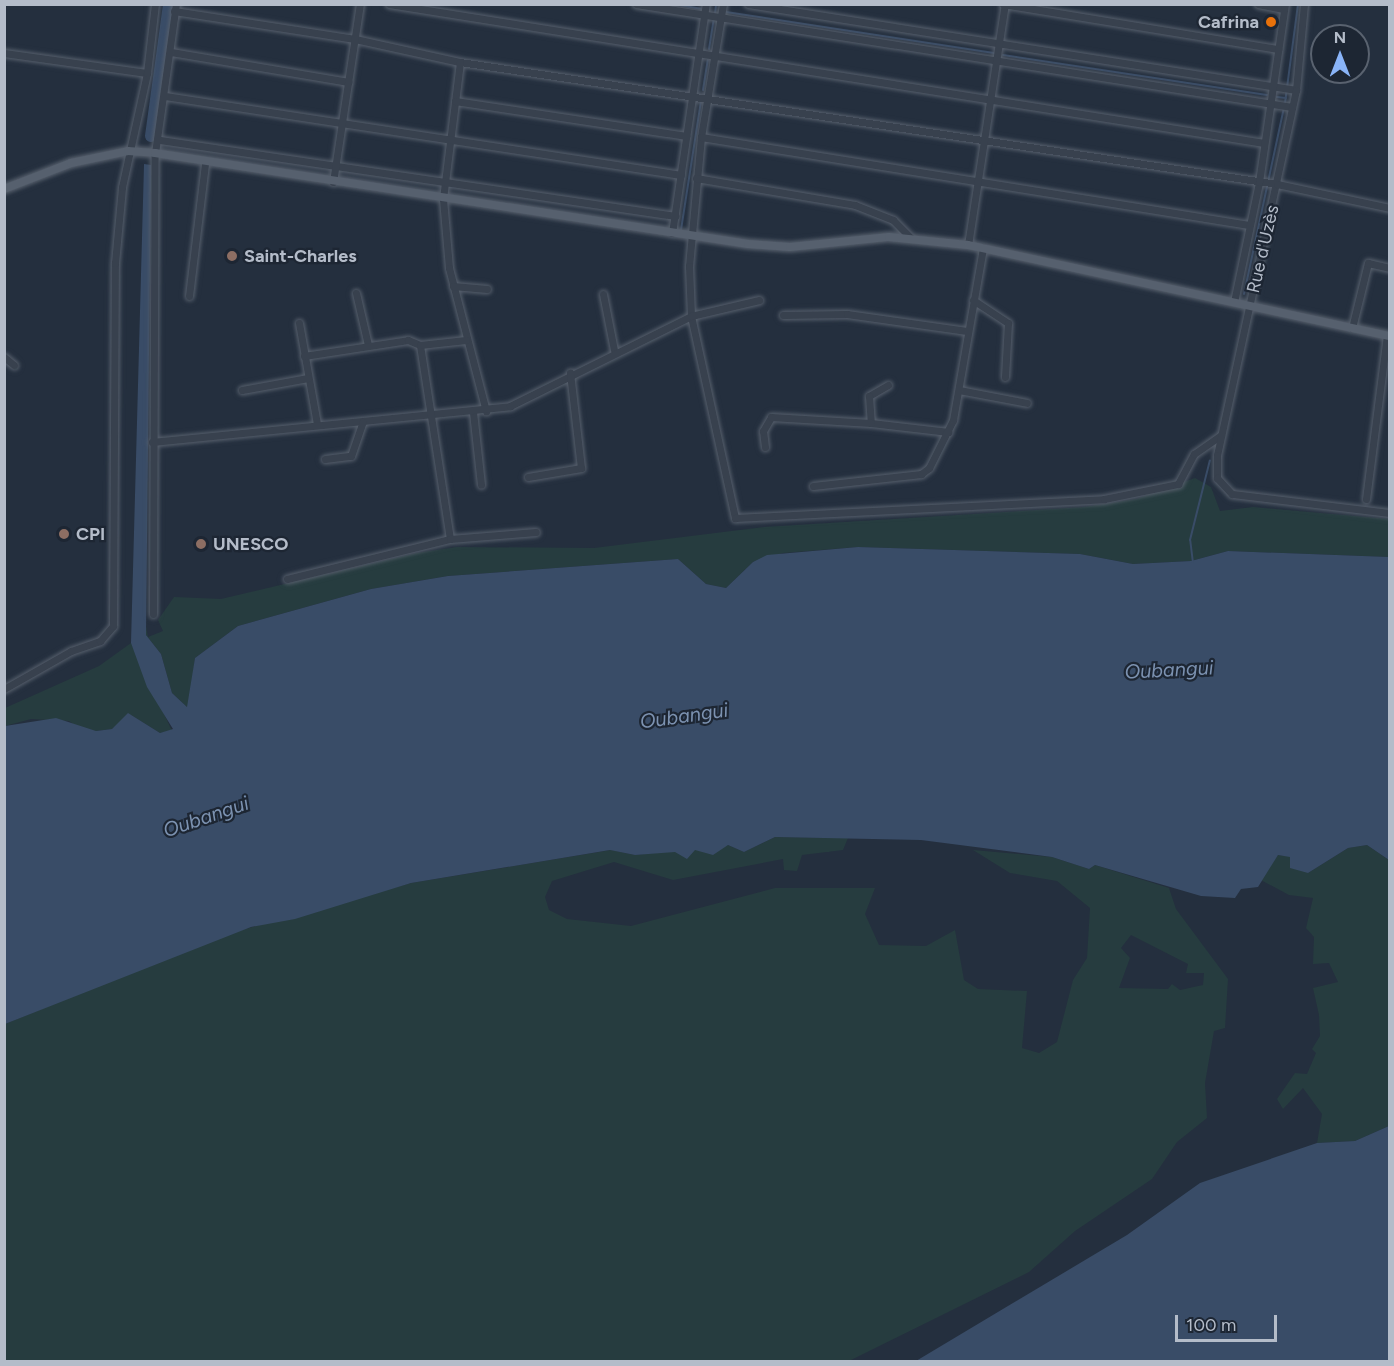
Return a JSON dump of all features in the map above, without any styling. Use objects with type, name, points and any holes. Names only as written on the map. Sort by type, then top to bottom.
[{"type":"main road","points":[[4,189],[71,163],[128,151],[155,153],[205,163],[689,236],[790,247],[911,238],[968,245],[1388,336]]},
{"type":"street","points":[[4,689],[71,651],[100,640],[112,626],[115,263],[128,151],[147,74],[155,4]]},
{"type":"street","points":[[333,182],[360,4]]},
{"type":"street","points":[[389,4],[990,101],[1264,142]]},
{"type":"street","points":[[636,4],[1292,108]]},
{"type":"street","points":[[672,233],[706,4]]},
{"type":"street","points":[[723,4],[689,236],[691,316],[732,513],[740,521],[1104,500],[1178,484],[1194,454],[1221,435]]},
{"type":"street","points":[[748,4],[999,45],[1274,84],[1296,90]]},
{"type":"street","points":[[1233,302],[1259,182],[1284,7],[1258,4]]},
{"type":"street","name":"Rue d'Uzès","points":[[1304,4],[1296,90],[1215,468],[1223,489],[1389,513]]},
{"type":"street","points":[[968,245],[1004,5],[1278,49]]},
{"type":"street","points":[[153,614],[155,153],[160,140],[175,8],[356,39],[460,62],[692,94],[984,142],[1277,184],[1389,208]]},
{"type":"street","points":[[171,52],[348,82]]},
{"type":"street","points":[[4,53],[147,74]]},
{"type":"street","points":[[460,62],[442,182],[443,199],[453,286],[465,340],[486,411]]},
{"type":"street","points":[[165,96],[449,143],[681,175]]},
{"type":"street","points":[[455,101],[686,136]]},
{"type":"street","points":[[702,137],[977,184],[1249,225]]},
{"type":"street","points":[[160,140],[675,216]]},
{"type":"street","points":[[189,297],[205,163]]},
{"type":"street","points":[[696,178],[855,205],[893,220],[911,238]]},
{"type":"street","points":[[813,486],[921,474],[948,432],[959,390],[967,331],[983,248]]},
{"type":"street","points":[[1352,328],[1368,263],[1389,268]]},
{"type":"street","points":[[453,286],[487,289]]},
{"type":"street","points":[[356,293],[368,345]]},
{"type":"street","points":[[603,294],[614,350]]},
{"type":"street","points":[[152,442],[317,423],[363,422],[486,411],[522,400],[614,350],[691,316],[759,300]]},
{"type":"street","points":[[974,300],[1008,323],[1005,377]]},
{"type":"street","points":[[783,315],[847,314],[967,331]]},
{"type":"street","points":[[299,323],[317,423]]},
{"type":"street","points":[[1366,499],[1388,336]]},
{"type":"street","points":[[304,356],[408,340],[420,345],[465,340]]},
{"type":"street","points":[[420,345],[433,415],[450,539]]},
{"type":"street","points":[[4,357],[14,365]]},
{"type":"street","points":[[528,477],[581,468],[570,373]]},
{"type":"street","points":[[242,390],[308,378]]},
{"type":"street","points":[[871,423],[869,396],[888,385]]},
{"type":"street","points":[[959,390],[1027,403]]},
{"type":"street","points":[[472,412],[481,486]]},
{"type":"street","points":[[765,447],[763,431],[771,417],[871,423],[948,432]]},
{"type":"street","points":[[325,459],[351,456],[363,422]]},
{"type":"street","points":[[287,579],[450,539],[536,532]]},
{"type":"green space","points":[[1195,478],[1211,487],[1220,511],[1253,507],[1389,519],[1389,557],[1228,551],[1191,561],[1133,564],[1080,554],[858,547],[783,553],[753,562],[726,588],[706,584],[678,559],[448,576],[371,589],[238,626],[195,658],[189,709],[172,693],[161,654],[146,635],[146,626],[148,637],[163,631],[158,620],[174,597],[221,599],[416,553],[457,547],[594,548],[764,527],[1084,507],[1136,499]]},
{"type":"green space","points":[[131,643],[172,731],[160,733],[131,715],[112,729],[96,731],[80,729],[69,721],[31,719],[5,726],[5,708],[99,666]]},
{"type":"green space","points":[[775,837],[848,838],[843,850],[802,855],[797,871],[784,870],[783,859],[673,880],[614,862],[552,881],[545,897],[549,910],[567,919],[631,926],[775,888],[875,888],[865,914],[879,945],[926,946],[955,930],[964,980],[978,989],[1027,991],[1022,1048],[1039,1053],[1057,1042],[1073,980],[1087,958],[1090,908],[1057,881],[1010,873],[973,850],[1052,857],[1089,869],[1095,865],[1169,888],[1176,909],[1228,979],[1225,1028],[1214,1031],[1205,1083],[1207,1118],[1177,1142],[1152,1179],[1075,1231],[1029,1272],[849,1361],[5,1362],[5,1024],[220,936],[411,883],[611,850],[635,855],[728,845],[744,852]],"holes":[[[1131,935],[1188,964],[1186,973],[1204,973],[1203,985],[1180,990],[1172,984],[1168,989],[1119,988],[1130,958],[1121,948]]]},
{"type":"green space","points":[[1367,845],[1389,860],[1389,1126],[1355,1141],[1317,1143],[1322,1114],[1303,1088],[1283,1109],[1277,1099],[1295,1073],[1307,1074],[1316,1053],[1312,1049],[1320,1036],[1319,1015],[1313,988],[1338,982],[1329,963],[1313,964],[1314,937],[1306,928],[1313,898],[1289,895],[1259,879],[1278,855],[1290,856],[1308,873],[1348,848]]},
{"type":"water","name":"Oubangui","points":[[144,164],[151,165],[146,635],[161,654],[172,693],[187,707],[195,658],[238,626],[371,589],[448,576],[678,559],[706,584],[726,588],[753,562],[767,555],[858,547],[1080,554],[1133,564],[1191,561],[1228,551],[1389,557],[1389,860],[1367,845],[1348,848],[1308,873],[1290,868],[1290,857],[1278,855],[1258,887],[1241,889],[1235,898],[1201,896],[1095,865],[1089,869],[1052,857],[921,840],[775,837],[744,852],[728,845],[713,855],[695,850],[687,859],[675,852],[635,855],[610,850],[411,883],[295,919],[251,927],[5,1024],[5,726],[56,718],[96,731],[112,729],[128,713],[160,733],[173,729],[147,687],[131,643]]},
{"type":"water","points":[[1389,1126],[1389,1361],[916,1361],[1127,1235],[1200,1183],[1317,1143],[1355,1141]]},
{"type":"waterway","points":[[151,136],[169,4]]},
{"type":"waterway","points":[[674,4],[701,9]]},
{"type":"waterway","points":[[715,14],[716,4]]},
{"type":"waterway","points":[[1285,103],[1298,4]]},
{"type":"waterway","points":[[726,12],[994,53]]},
{"type":"waterway","points":[[709,49],[714,19]]},
{"type":"waterway","points":[[1003,55],[1267,95]]},
{"type":"waterway","points":[[703,90],[708,60]]},
{"type":"waterway","points":[[1277,97],[1286,98]]},
{"type":"waterway","points":[[681,230],[701,101]]},
{"type":"waterway","points":[[1244,294],[1284,108]]},
{"type":"waterway","points":[[1193,563],[1190,540],[1210,460]]},
{"type":"place","name":"Cafrina","points":[[1271,22]]},
{"type":"place","name":"Saint-Charles","points":[[232,256]]},
{"type":"place","name":"CPI","points":[[64,534]]},
{"type":"place","name":"UNESCO","points":[[201,544]]}]
